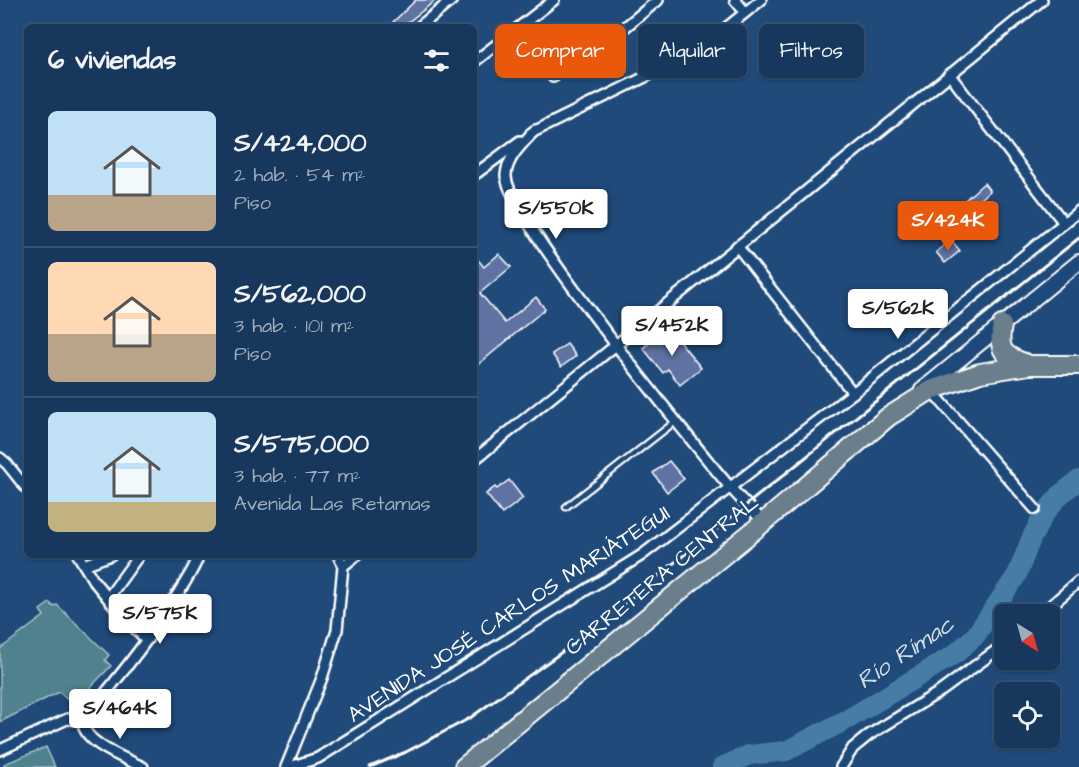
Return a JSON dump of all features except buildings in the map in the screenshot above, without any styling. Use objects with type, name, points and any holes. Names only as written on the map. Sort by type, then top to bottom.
[{"type":"highway","points":[[1002,325],[1000,334],[1003,352],[1009,358],[1029,365]]},
{"type":"highway","name":"CARRETERA CENTRAL","points":[[464,767],[764,522],[888,417],[931,390],[980,373],[1029,365],[1079,365]]},
{"type":"street","points":[[422,24],[452,0]]},
{"type":"street","points":[[477,60],[554,0]]},
{"type":"street","points":[[626,26],[658,0]]},
{"type":"street","points":[[735,0],[746,12]]},
{"type":"street","points":[[477,173],[535,130],[696,52],[761,0]]},
{"type":"street","points":[[477,458],[1042,0]]},
{"type":"street","points":[[949,74],[1064,223]]},
{"type":"street","points":[[535,130],[511,159],[506,176],[509,190],[540,241],[615,345],[730,488],[764,522]]},
{"type":"street","name":"AVENIDA JOSÉ CARLOS MARIÁTEGUI","points":[[288,767],[318,758],[642,555],[853,393],[1079,211]]},
{"type":"street","points":[[737,246],[853,393]]},
{"type":"street","points":[[888,417],[1079,262]]},
{"type":"street","points":[[931,390],[1035,508]]},
{"type":"street","points":[[0,458],[24,485]]},
{"type":"street","points":[[80,558],[93,580],[126,620],[147,640]]},
{"type":"street","points":[[84,565],[103,558]]},
{"type":"street","points":[[108,598],[137,558]]},
{"type":"street","points":[[82,722],[159,625],[198,558]]},
{"type":"street","points":[[288,767],[322,678],[337,630],[343,566],[339,558]]},
{"type":"street","points":[[343,566],[353,558]]},
{"type":"street","points":[[1052,604],[1079,580]]},
{"type":"street","points":[[840,767],[853,748],[869,735],[941,691],[994,652]]},
{"type":"street","points":[[0,750],[67,719],[82,722]]},
{"type":"street","points":[[82,722],[91,740],[143,767]]},
{"type":"lane","points":[[566,507],[676,421]]},
{"type":"green space","points":[[50,603],[54,607],[57,605],[109,655],[105,660],[111,666],[73,705],[59,692],[0,722],[0,649],[44,616],[40,610]]},
{"type":"green space","points":[[46,747],[55,767],[6,767],[4,764]]},
{"type":"waterway","name":"Río Rímac","points":[[722,767],[749,755],[786,751],[850,718],[955,654],[975,636],[1017,575],[1044,514],[1061,494],[1079,480]]},
{"type":"railway","points":[[370,767],[406,752],[470,718],[573,644],[1079,238]]}]
